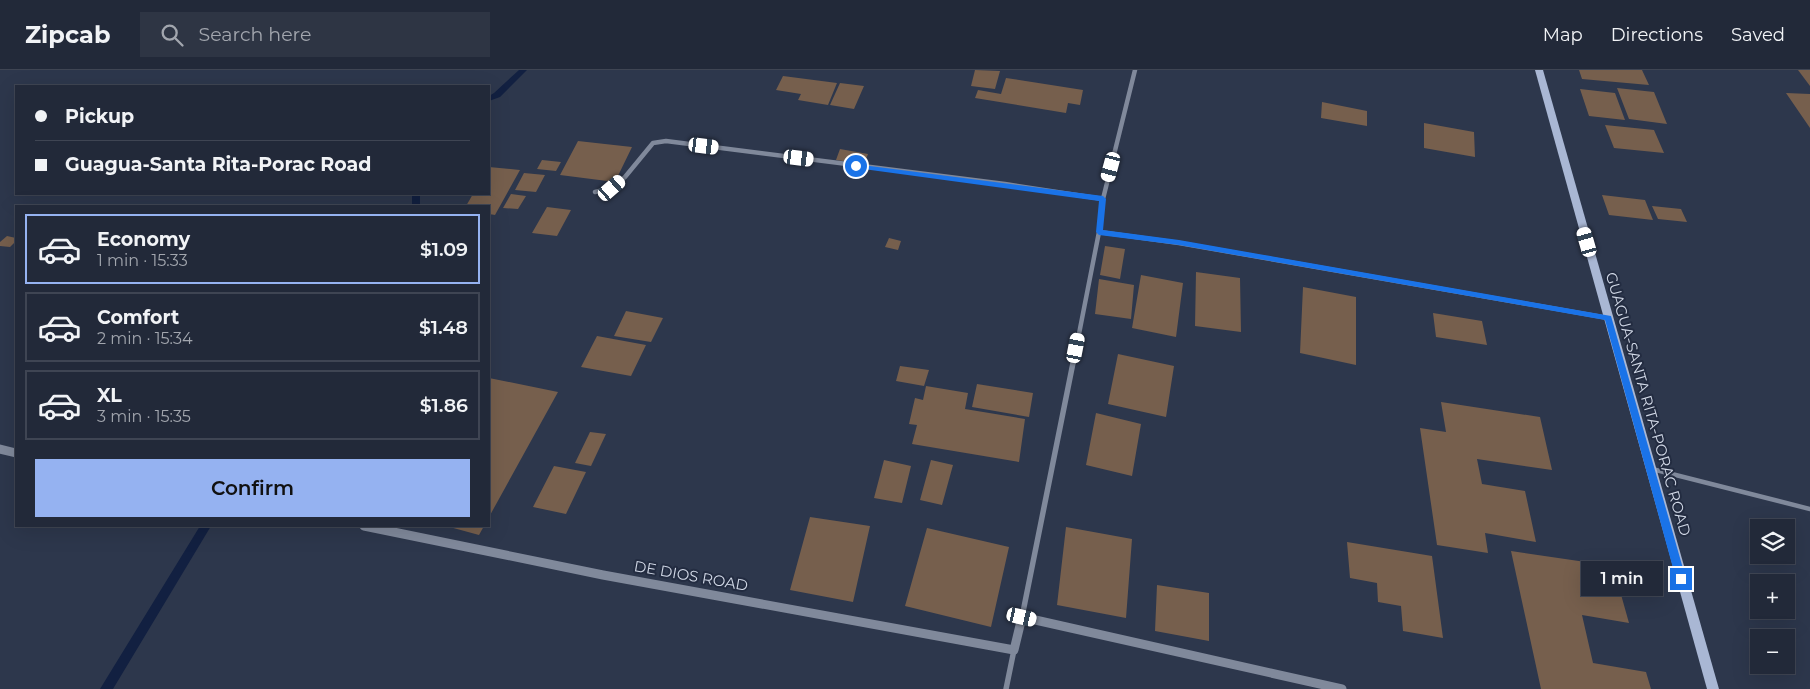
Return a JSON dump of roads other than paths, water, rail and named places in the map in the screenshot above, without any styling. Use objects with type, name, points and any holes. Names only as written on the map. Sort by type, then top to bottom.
[{"type":"main road","name":"GUAGUA-SANTA RITA-PORAC ROAD","points":[[1539,70],[1713,689]]},
{"type":"street","points":[[1006,689],[1099,232],[1103,199],[1135,70]]},
{"type":"street","points":[[595,192],[612,188],[625,177],[653,144],[666,141],[1005,184],[1103,199]]},
{"type":"street","points":[[1099,232],[1179,243],[1608,318]]},
{"type":"street","points":[[0,449],[15,453]]},
{"type":"street","name":"DE DIOS ROAD","points":[[369,527],[603,575],[1014,650]]},
{"type":"street","points":[[1022,617],[1342,689]]},
{"type":"lane","points":[[1650,469],[1810,509]]},
{"type":"waterway","points":[[490,98],[497,95],[523,70]]},
{"type":"waterway","points":[[416,195],[416,205]]},
{"type":"waterway","points":[[106,689],[205,527]]}]
